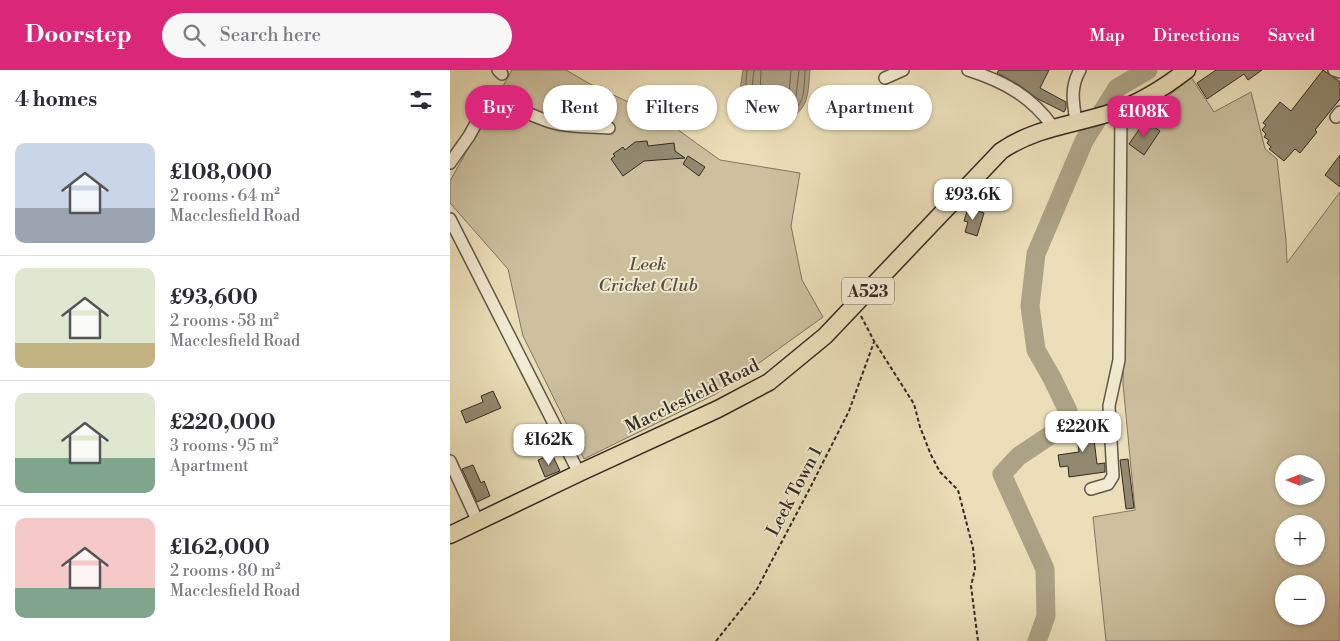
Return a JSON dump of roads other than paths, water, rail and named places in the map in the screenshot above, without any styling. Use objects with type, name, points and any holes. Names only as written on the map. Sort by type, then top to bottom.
[{"type":"highway","name":"Macclesfield Road","points":[[450,535],[718,409],[769,382],[825,336],[973,178],[1011,143],[1053,127],[1117,111],[1141,100],[1187,70]]},
{"type":"street","points":[[885,78],[903,70]]},
{"type":"street","points":[[968,70],[989,77],[1017,92],[1034,104],[1053,127]]},
{"type":"street","points":[[1079,120],[1072,92],[1080,70]]},
{"type":"street","points":[[1334,70],[1340,72]]},
{"type":"street","points":[[450,163],[469,136],[482,111],[492,100],[502,102],[543,119]]},
{"type":"street","points":[[1091,489],[1108,484],[1113,476],[1109,406],[1119,360],[1117,111]]},
{"type":"street","points":[[450,220],[579,473]]},
{"type":"street","points":[[450,461],[478,522]]},
{"type":"water","points":[[743,70],[810,70],[807,97],[798,112],[798,85],[741,85]]},
{"type":"waterway","points":[[1037,641],[1046,616],[1045,569],[1002,474],[1019,456],[1064,426],[1068,411],[1036,350],[1030,306],[1036,254],[1084,141],[1117,88],[1148,70]]},
{"type":"park label","name":"Leek Cricket Club","points":[[648,274]]}]
